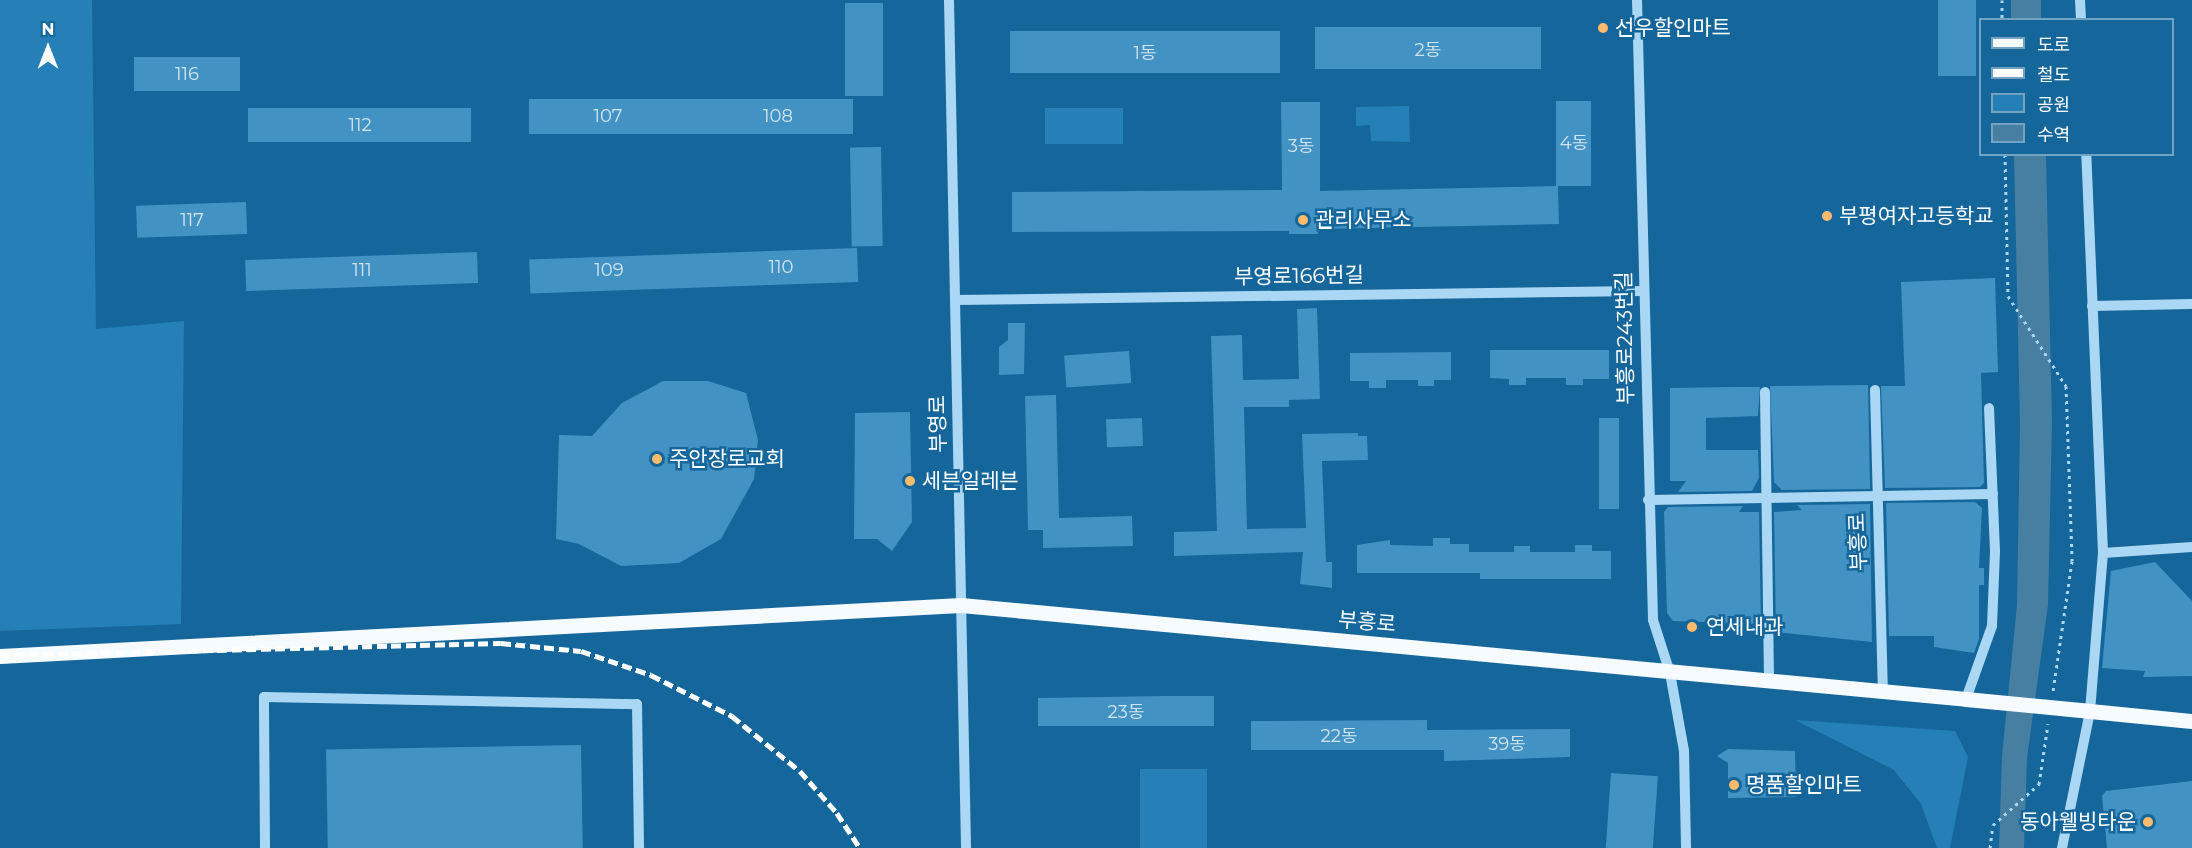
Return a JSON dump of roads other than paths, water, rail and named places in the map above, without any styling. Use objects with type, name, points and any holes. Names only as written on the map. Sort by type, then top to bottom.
[{"type":"main road","name":"부흥로","points":[[0,656],[961,605],[2192,721]]},
{"type":"street","name":"부영로","points":[[949,0],[966,848]]},
{"type":"street","name":"부흥로243번길","points":[[1637,0],[1648,500],[1653,620],[1670,673],[1684,751],[1686,848]]},
{"type":"street","points":[[2080,0],[2081,18]]},
{"type":"street","points":[[2062,848],[2090,711],[2103,553],[2086,156]]},
{"type":"street","name":"부영로166번길","points":[[955,300],[1643,291]]},
{"type":"street","points":[[2092,306],[2192,304]]},
{"type":"street","name":"부흥로","points":[[1875,390],[1883,692]]},
{"type":"street","points":[[1765,392],[1769,681]]},
{"type":"street","points":[[1966,699],[1992,626],[1995,551],[1989,408]]},
{"type":"street","points":[[1648,500],[1993,494]]},
{"type":"street","points":[[2103,553],[2192,547]]},
{"type":"street","points":[[266,848],[264,697],[637,704],[639,848]]},
{"type":"water","points":[[2011,0],[2041,0],[2041,18],[2011,18]]},
{"type":"water","points":[[2014,156],[2046,156],[2052,423],[2048,605],[2027,758],[2024,848],[1999,848],[2002,756],[2017,605],[2020,424]]},
{"type":"railway","points":[[0,655],[501,643],[581,651],[651,675],[732,716],[800,771],[837,813],[860,848]]},
{"type":"place","name":"선우할인마트","points":[[1603,28]]},
{"type":"place","name":"부평여자고등학교","points":[[1827,216]]},
{"type":"place","name":"관리사무소","points":[[1303,220]]},
{"type":"place","name":"주안장로교회","points":[[657,459]]},
{"type":"place","name":"세븐일레븐","points":[[910,481]]},
{"type":"place","name":"연세내과","points":[[1692,627]]},
{"type":"place","name":"명품할인마트","points":[[1734,785]]},
{"type":"place","name":"동아웰빙타운","points":[[2148,822]]}]
